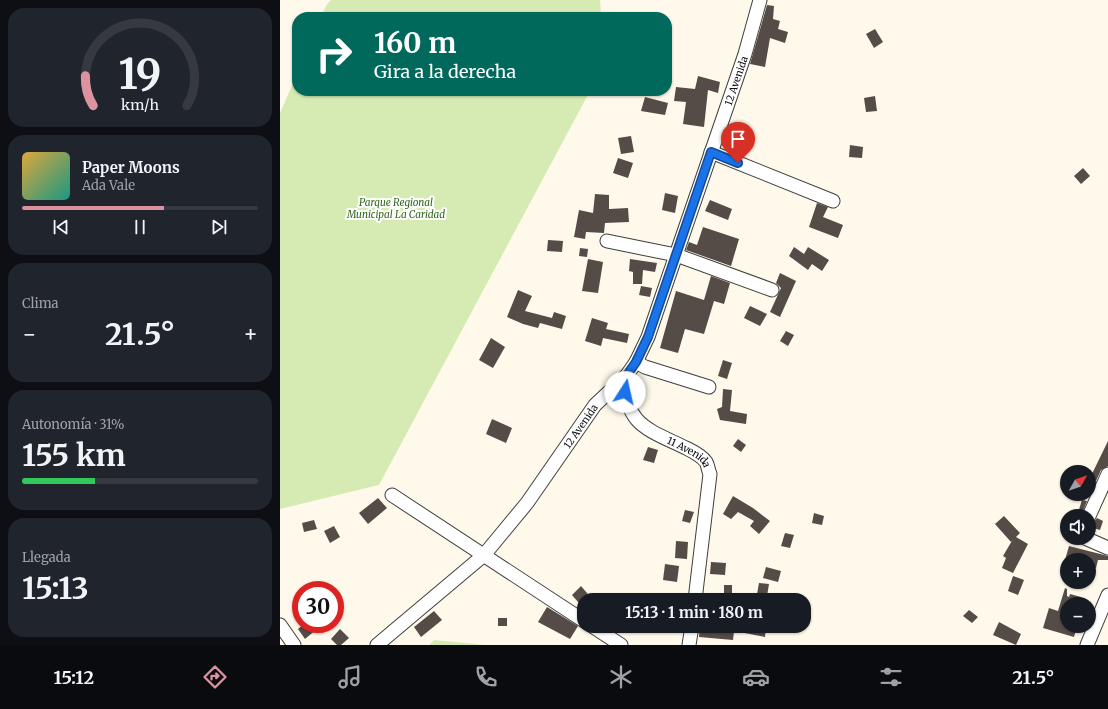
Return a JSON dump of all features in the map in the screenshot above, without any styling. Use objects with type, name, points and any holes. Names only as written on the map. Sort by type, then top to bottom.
[{"type":"street","name":"12 Avenida","points":[[377,645],[484,555],[527,504],[595,405],[627,375],[636,362],[648,337],[745,54],[760,0]]},
{"type":"street","points":[[711,152],[833,202]]},
{"type":"street","points":[[607,241],[676,255],[772,290]]},
{"type":"street","points":[[636,362],[645,367],[709,387]]},
{"type":"street","name":"11 Avenida","points":[[627,375],[625,392],[628,407],[636,420],[650,431],[696,453],[705,461],[710,474],[696,593]]},
{"type":"street","points":[[1092,509],[1108,474]]},
{"type":"street","points":[[392,495],[577,616]]},
{"type":"street","points":[[1096,543],[1108,548]]},
{"type":"street","points":[[1087,645],[1108,595]]},
{"type":"street","points":[[280,625],[294,645]]},
{"type":"street","points":[[603,633],[621,645]]},
{"type":"street","points":[[689,645],[691,633]]},
{"type":"green space","points":[[331,0],[600,0],[601,12],[323,12],[327,4]]},
{"type":"green space","name":"Parque Regional Municipal La Caridad","points":[[292,85],[292,96],[587,96],[379,485],[280,509],[280,113]]},
{"type":"green space","points":[[434,640],[486,645],[429,645]]},
{"type":"building","points":[[767,5],[774,6],[773,19],[780,21],[778,29],[788,32],[785,43],[770,38],[765,67],[750,64]]},
{"type":"building","points":[[875,29],[883,42],[874,48],[866,34]]},
{"type":"building","points":[[698,76],[720,82],[718,93],[708,90],[704,127],[683,124],[686,102],[674,101],[676,87],[695,89]]},
{"type":"building","points":[[875,96],[877,111],[866,112],[864,98]]},
{"type":"building","points":[[645,97],[668,103],[665,115],[641,111]]},
{"type":"building","points":[[631,136],[634,152],[621,154],[618,138]]},
{"type":"building","points":[[850,145],[863,147],[862,158],[849,157]]},
{"type":"building","points":[[618,158],[633,163],[628,178],[613,173]]},
{"type":"building","points":[[1083,168],[1090,176],[1081,184],[1074,176]]},
{"type":"building","points":[[665,193],[678,196],[675,213],[662,210]]},
{"type":"building","points":[[595,194],[609,195],[609,209],[628,208],[629,222],[605,223],[604,233],[586,232],[585,239],[574,237],[579,210],[593,213]]},
{"type":"building","points":[[710,200],[732,209],[728,220],[705,211]]},
{"type":"building","points":[[817,203],[828,207],[823,217],[843,225],[838,238],[809,227]]},
{"type":"building","points":[[703,227],[739,239],[731,266],[686,250],[689,242],[697,245]]},
{"type":"building","points":[[548,240],[563,241],[562,252],[547,251]]},
{"type":"building","points":[[794,247],[804,254],[808,247],[829,260],[822,271],[812,264],[808,270],[789,256]]},
{"type":"building","points":[[580,248],[588,249],[587,257],[579,256]]},
{"type":"building","points":[[588,259],[603,262],[598,293],[582,291]]},
{"type":"building","points":[[630,259],[657,263],[655,272],[643,270],[642,284],[633,284],[633,272],[629,271]]},
{"type":"building","points":[[780,273],[796,281],[780,317],[770,312],[781,288],[776,283]]},
{"type":"building","points":[[711,276],[730,283],[724,304],[714,301],[704,334],[685,329],[678,353],[660,348],[676,291],[704,300]]},
{"type":"building","points":[[641,286],[652,288],[650,297],[639,295]]},
{"type":"building","points":[[518,290],[532,296],[525,311],[552,318],[554,312],[566,316],[562,329],[540,323],[538,328],[523,324],[507,317]]},
{"type":"building","points":[[750,306],[767,314],[760,326],[744,318]]},
{"type":"building","points":[[592,318],[608,323],[606,329],[629,334],[627,343],[603,338],[601,346],[585,341]]},
{"type":"building","points":[[786,331],[794,335],[788,346],[780,341]]},
{"type":"building","points":[[491,338],[505,347],[493,368],[479,360]]},
{"type":"building","points":[[723,360],[732,363],[727,379],[718,376]]},
{"type":"building","points":[[723,389],[732,390],[730,411],[747,414],[746,424],[720,420],[717,409],[722,407]]},
{"type":"building","points":[[492,419],[512,428],[506,443],[486,434]]},
{"type":"building","points":[[738,439],[746,445],[741,452],[733,446]]},
{"type":"building","points":[[1108,441],[1108,466],[1101,470],[1096,481],[1096,466]]},
{"type":"building","points":[[648,447],[658,450],[654,463],[643,460]]},
{"type":"building","points":[[733,496],[753,508],[770,521],[759,534],[750,526],[754,521],[738,512],[731,519],[723,514]]},
{"type":"building","points":[[378,498],[387,508],[368,524],[359,513]]},
{"type":"building","points":[[1082,501],[1087,501],[1084,509],[1079,509]]},
{"type":"building","points":[[685,510],[694,512],[690,523],[682,521]]},
{"type":"building","points":[[814,513],[824,516],[822,525],[812,523]]},
{"type":"building","points":[[1004,516],[1020,533],[1016,537],[1028,544],[1013,573],[1002,568],[1006,558],[1003,556],[1013,539],[1011,542],[995,524]]},
{"type":"building","points":[[1097,518],[1103,521],[1100,530],[1096,529]]},
{"type":"building","points":[[314,520],[317,529],[304,532],[302,523]]},
{"type":"building","points":[[334,526],[340,537],[330,543],[324,531]]},
{"type":"building","points":[[785,533],[794,535],[790,548],[781,546]]},
{"type":"building","points":[[676,541],[688,542],[687,559],[675,558]]},
{"type":"building","points":[[1069,546],[1108,556],[1108,560],[1098,560],[1096,568],[1096,553],[1067,553]]},
{"type":"building","points":[[711,562],[726,563],[725,575],[710,574]]},
{"type":"building","points":[[665,564],[679,566],[677,582],[663,580]]},
{"type":"building","points":[[766,567],[781,571],[778,582],[763,578]]},
{"type":"building","points":[[1013,576],[1024,580],[1018,595],[1008,591]]},
{"type":"building","points":[[759,583],[769,584],[768,593],[757,593]]},
{"type":"building","points":[[724,585],[732,585],[732,593],[724,593]]},
{"type":"building","points":[[581,586],[587,593],[577,593],[577,601],[572,595]]},
{"type":"building","points":[[1065,589],[1067,589],[1067,596],[1069,597],[1062,597]]},
{"type":"building","points":[[1070,594],[1081,597],[1069,597]]},
{"type":"building","points":[[1060,604],[1060,633],[1043,628],[1049,608],[1058,611]]},
{"type":"building","points":[[547,607],[577,625],[577,628],[570,639],[538,622]]},
{"type":"building","points":[[969,610],[978,617],[972,623],[963,616]]},
{"type":"building","points":[[434,611],[442,620],[421,637],[414,627]]},
{"type":"building","points":[[498,618],[507,618],[507,626],[498,626]]},
{"type":"building","points":[[999,622],[1021,634],[1016,645],[993,635]]},
{"type":"building","points":[[301,633],[312,633],[305,639]]},
{"type":"building","points":[[336,633],[344,633],[349,638],[341,645],[337,645],[331,639]]},
{"type":"building","points":[[699,633],[734,633],[733,640],[699,637]]},
{"type":"building","points":[[744,633],[765,633],[765,637]]},
{"type":"building","points":[[1060,633],[1075,633],[1074,637]]},
{"type":"route","points":[[625,392],[627,375],[636,362],[648,337],[711,152],[738,163]]}]
